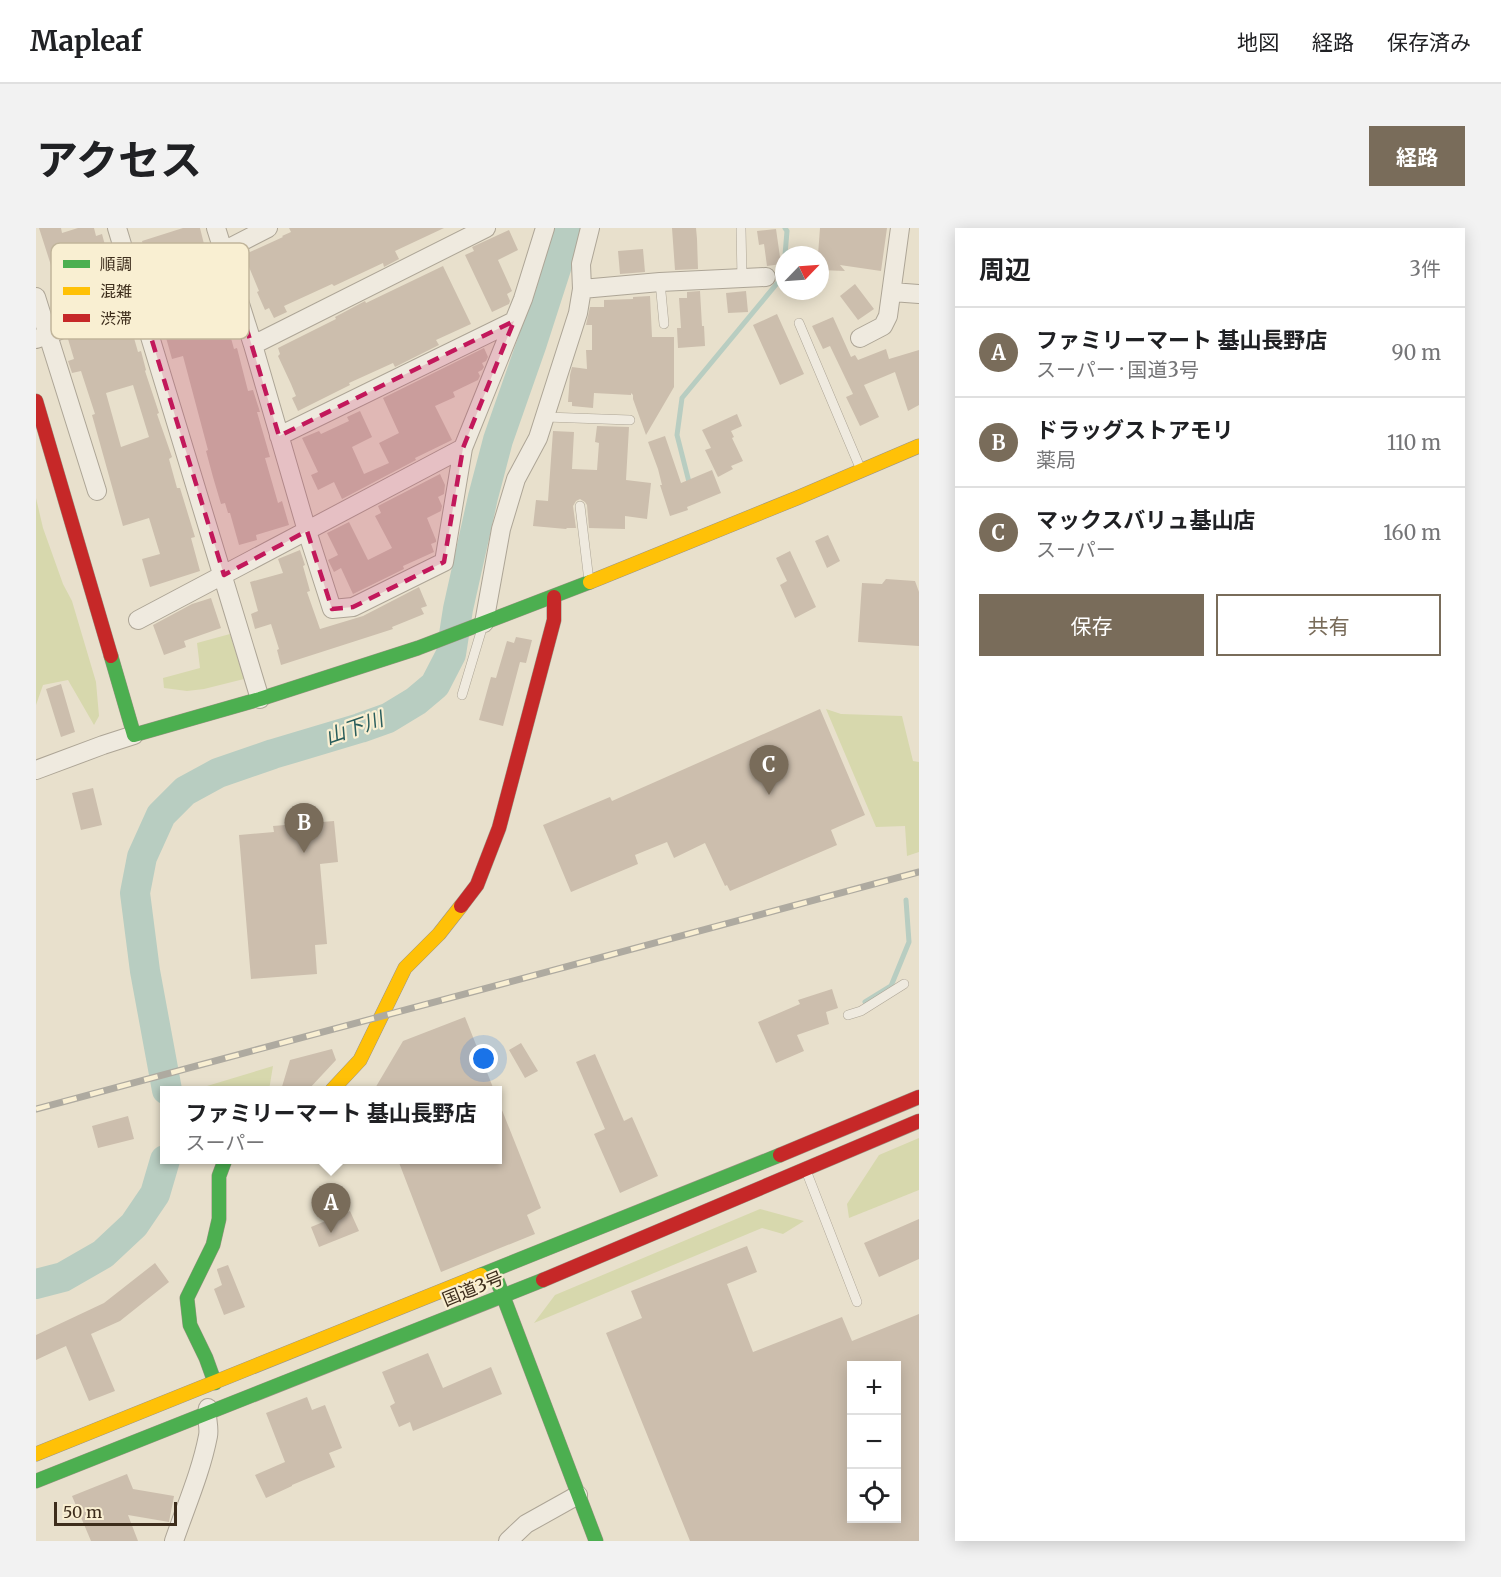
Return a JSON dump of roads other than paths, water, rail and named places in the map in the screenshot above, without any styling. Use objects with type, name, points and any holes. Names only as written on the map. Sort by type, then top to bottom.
[{"type":"main road","points":[[36,401],[134,735],[260,699],[418,648],[554,597],[919,446]]},
{"type":"main road","points":[[336,1086],[360,1060],[405,968],[439,934],[477,885],[499,828],[554,620],[554,597]]},
{"type":"main road","name":"国道3号","points":[[36,1454],[762,1163],[919,1097]]},
{"type":"main road","name":"国道3号","points":[[36,1480],[504,1296],[919,1121]]},
{"type":"main road","points":[[214,1383],[190,1325],[187,1298],[213,1245],[219,1219],[219,1176],[224,1164]]},
{"type":"main road","points":[[492,1270],[597,1541]]},
{"type":"street","points":[[117,228],[122,243]]},
{"type":"street","points":[[216,228],[221,243]]},
{"type":"street","points":[[237,243],[268,228]]},
{"type":"street","points":[[253,345],[486,228]]},
{"type":"street","points":[[249,332],[306,531],[332,609],[353,607],[444,562],[463,448],[523,298],[545,228]]},
{"type":"street","points":[[479,624],[501,529],[516,478],[538,438],[546,417],[578,313],[582,289],[581,264],[590,228]]},
{"type":"street","points":[[860,338],[883,326],[888,316],[900,228]]},
{"type":"street","points":[[582,289],[660,282],[766,277]]},
{"type":"street","points":[[892,292],[919,294]]},
{"type":"street","points":[[36,297],[42,337],[97,491]]},
{"type":"street","points":[[279,436],[514,321]]},
{"type":"street","points":[[152,339],[260,699]]},
{"type":"street","points":[[138,620],[463,448]]},
{"type":"street","points":[[36,770],[134,735]]},
{"type":"street","points":[[174,1541],[200,1467],[209,1433],[206,1414],[214,1383]]},
{"type":"street","points":[[508,1541],[526,1524],[578,1495]]},
{"type":"lane","points":[[741,229],[742,278]]},
{"type":"lane","points":[[660,282],[664,324]]},
{"type":"lane","points":[[799,322],[862,470]]},
{"type":"lane","points":[[546,417],[630,420]]},
{"type":"lane","points":[[580,506],[590,582]]},
{"type":"lane","points":[[462,695],[479,624]]},
{"type":"lane","points":[[848,1015],[861,1011],[904,984]]},
{"type":"lane","points":[[805,1168],[857,1302]]},
{"type":"waterway","name":"山下川","points":[[166,1086],[145,971],[135,893],[142,857],[161,815],[185,791],[218,773],[388,718],[416,701],[435,685],[451,654],[458,609],[498,440],[569,228]]},
{"type":"waterway","points":[[785,228],[787,231],[786,246]]},
{"type":"waterway","points":[[690,486],[677,435],[682,398],[775,286]]},
{"type":"waterway","points":[[865,1002],[891,986],[909,942],[906,900]]},
{"type":"waterway","name":"山下川","points":[[36,1284],[63,1277],[103,1254],[134,1225],[155,1194],[164,1164]]},
{"type":"railway","points":[[36,1109],[919,872]]},
{"type":"place","name":"マックスバリュ基山店","points":[[769,795]]},
{"type":"place","name":"ドラッグストアモリ","points":[[304,853]]},
{"type":"place","name":"ファミリーマート 基山長野店","points":[[331,1233]]}]
